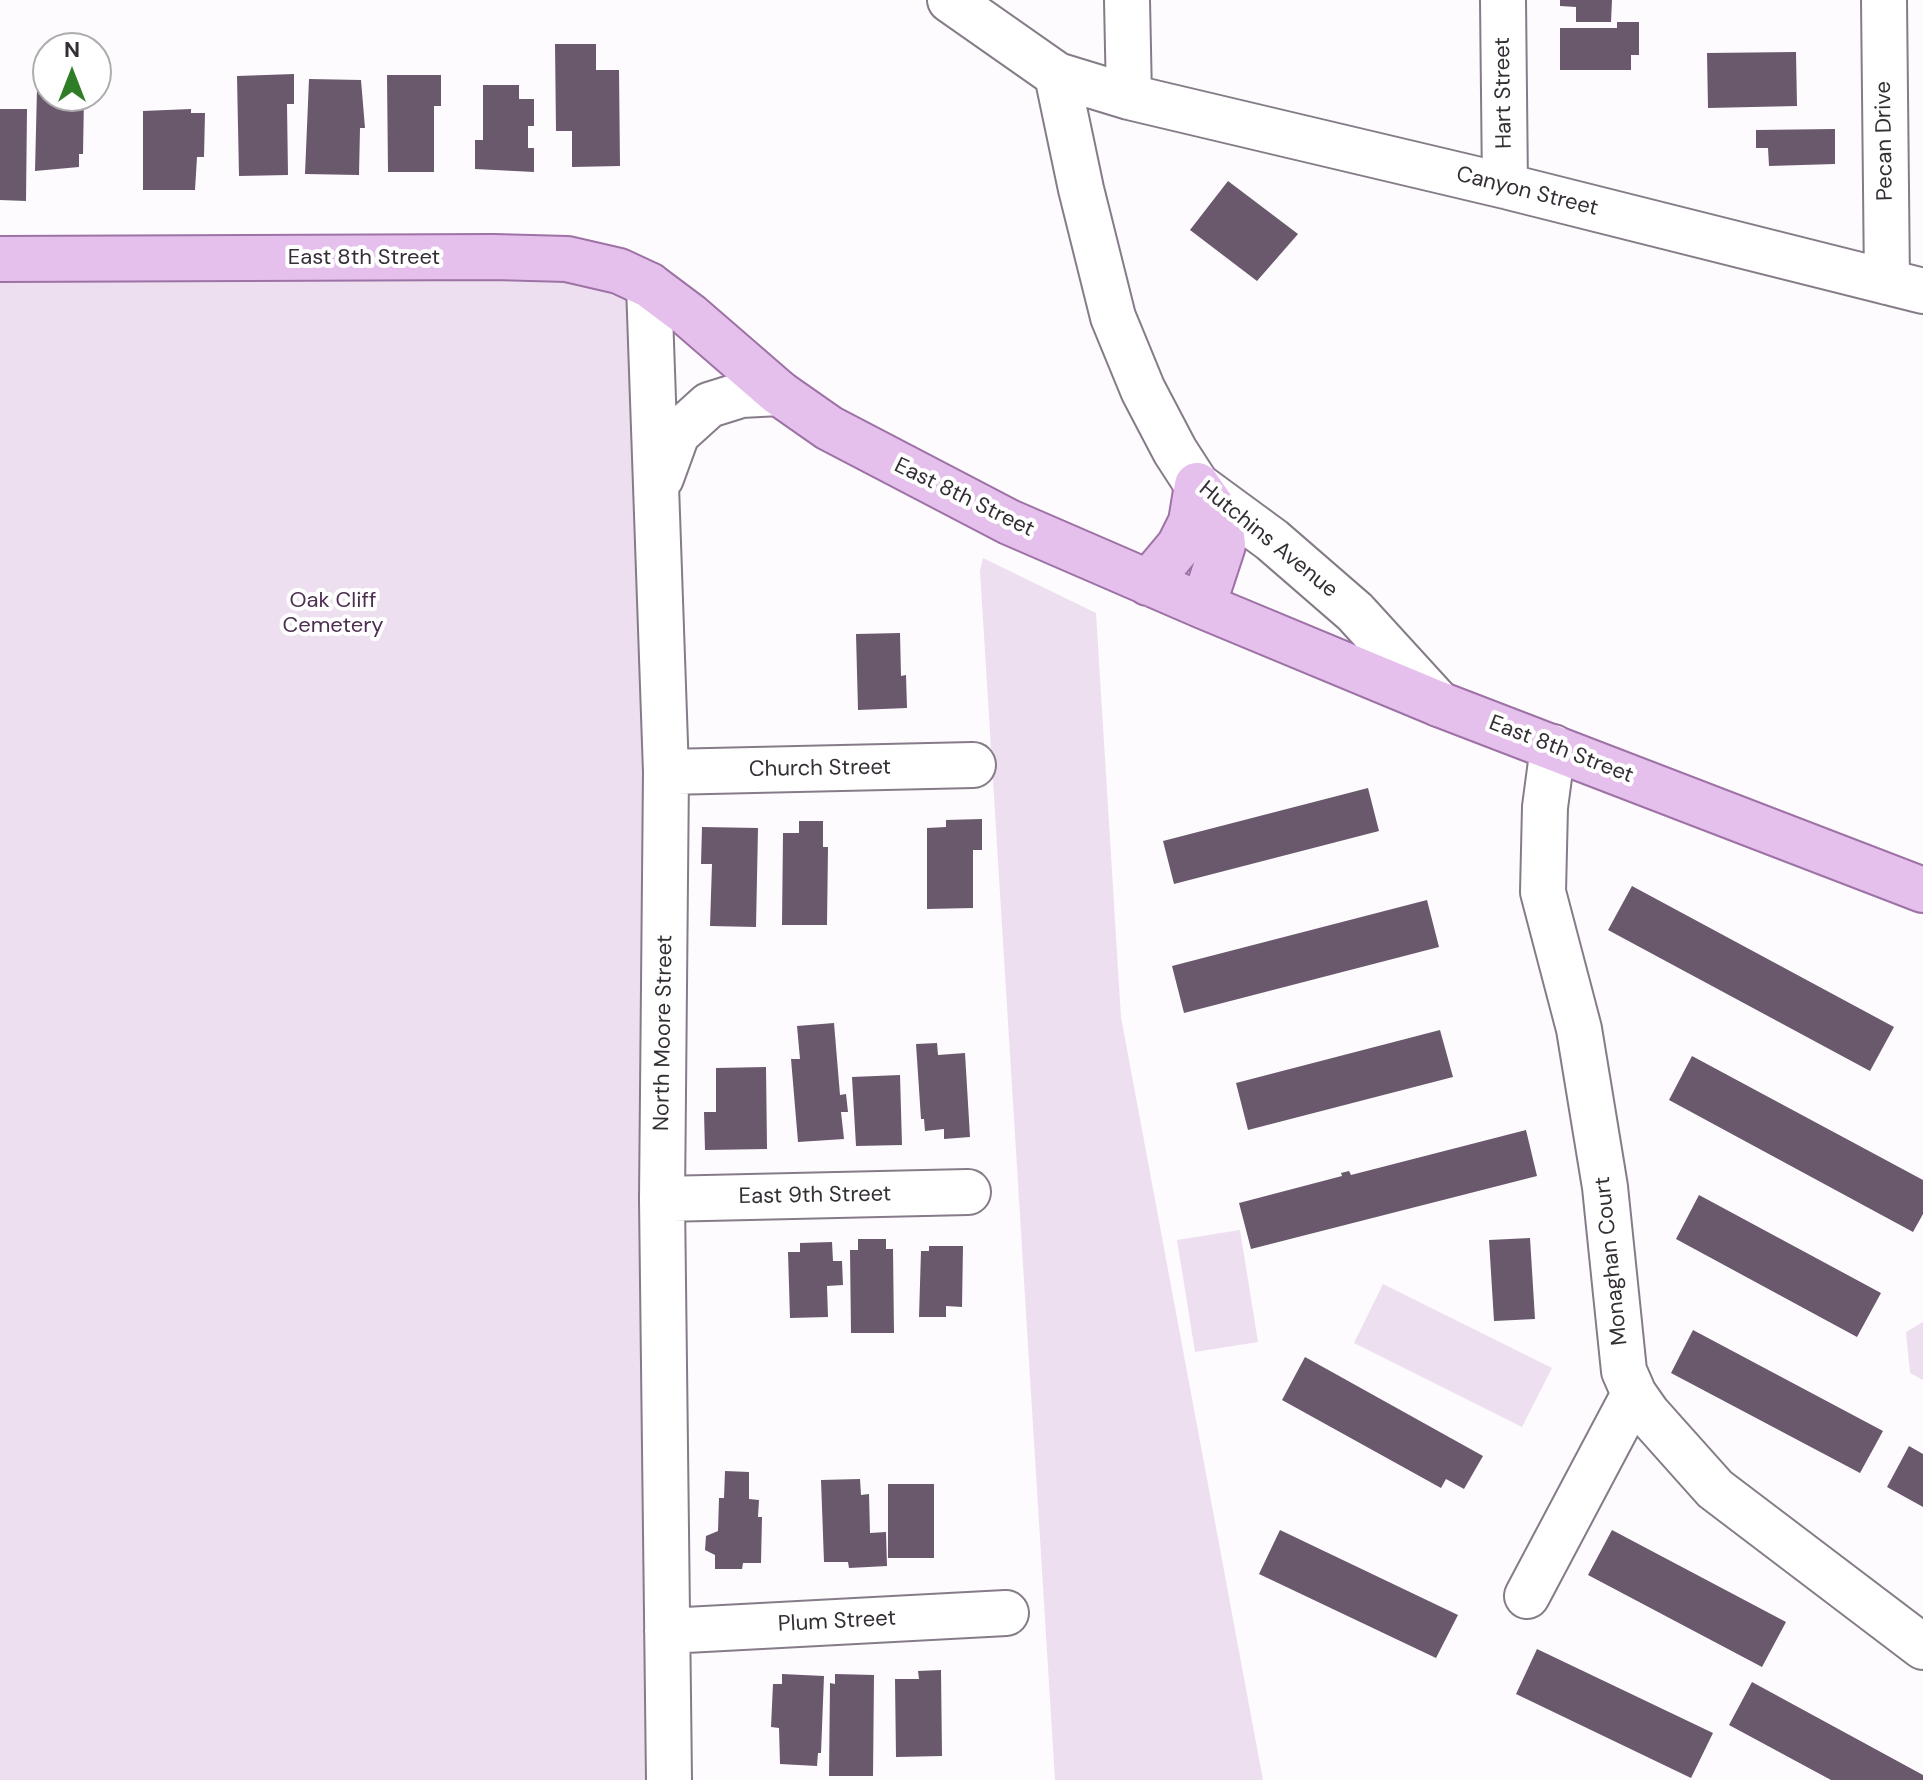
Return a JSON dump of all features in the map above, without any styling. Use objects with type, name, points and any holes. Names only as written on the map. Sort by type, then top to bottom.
[{"type":"main road","name":"East 8th Street","points":[[0,259],[494,257],[567,259],[619,271],[649,285],[689,315],[779,393],[829,428],[1009,522],[1439,704],[1923,890]]},
{"type":"main road","points":[[1148,583],[1179,546],[1191,522],[1197,485]]},
{"type":"main road","points":[[1197,485],[1220,518],[1223,545],[1203,606]]},
{"type":"street","points":[[950,0],[1057,75],[1129,97],[1127,0]]},
{"type":"street","name":"Hart Street","points":[[1503,0],[1505,186]]},
{"type":"street","name":"Pecan Drive","points":[[1884,0],[1905,287]]},
{"type":"street","name":"Hutchins Avenue","points":[[1057,75],[1113,317],[1143,390],[1175,451],[1197,485],[1272,540],[1355,612],[1439,704]]},
{"type":"street","name":"Canyon Street","points":[[1129,97],[1505,186],[1905,287]]},
{"type":"street","name":"North Moore Street","points":[[649,285],[666,772],[662,1199],[669,1780]]},
{"type":"street","points":[[657,488],[677,434],[709,405],[741,395],[779,393]]},
{"type":"street","name":"Monaghan Court","points":[[1553,747],[1545,807],[1543,892],[1579,1029],[1605,1187],[1624,1371],[1634,1394],[1648,1414],[1715,1489],[1923,1647]]},
{"type":"street","name":"Church Street","points":[[666,772],[973,765]]},
{"type":"street","name":"East 9th Street","points":[[662,1199],[968,1192]]},
{"type":"street","points":[[1527,1596],[1634,1394]]},
{"type":"street","name":"Plum Street","points":[[667,1631],[1006,1613]]},
{"type":"green space","name":"Oak Cliff Cemetery","points":[[0,279],[667,282],[660,1780],[0,1780]]},
{"type":"green space","points":[[983,558],[1096,613],[1121,1017],[1263,1780],[1055,1780],[980,571]]},
{"type":"green space","points":[[1240,1230],[1258,1342],[1195,1352],[1177,1240]]},
{"type":"green space","points":[[1383,1284],[1552,1368],[1522,1427],[1354,1343]]},
{"type":"green space","points":[[1923,1322],[1923,1380],[1910,1373],[1906,1332]]},
{"type":"building","points":[[1560,0],[1612,0],[1611,22],[1576,22],[1576,7],[1560,6]]},
{"type":"building","points":[[1617,22],[1639,22],[1639,55],[1631,55],[1631,70],[1560,70],[1560,28],[1617,28]]},
{"type":"building","points":[[555,44],[596,44],[596,70],[619,70],[620,166],[572,167],[572,131],[556,131]]},
{"type":"building","points":[[1796,52],[1797,106],[1708,108],[1707,53]]},
{"type":"building","points":[[294,74],[294,104],[287,104],[288,175],[239,176],[237,76]]},
{"type":"building","points":[[387,75],[441,75],[441,106],[434,106],[434,172],[388,172]]},
{"type":"building","points":[[309,79],[361,80],[365,128],[360,128],[359,175],[305,174]]},
{"type":"building","points":[[483,85],[519,85],[519,99],[534,99],[534,126],[528,126],[528,148],[534,148],[534,172],[475,169],[475,140],[483,140]]},
{"type":"building","points":[[0,109],[27,109],[26,201],[0,200]]},
{"type":"building","points":[[191,109],[191,113],[205,113],[204,157],[197,157],[195,190],[143,190],[143,111]]},
{"type":"building","points":[[36,112],[84,112],[83,154],[79,154],[79,167],[35,171]]},
{"type":"building","points":[[1835,129],[1835,164],[1769,166],[1768,148],[1756,148],[1756,130]]},
{"type":"building","points":[[1228,181],[1298,234],[1257,281],[1190,230]]},
{"type":"building","points":[[900,633],[901,676],[906,675],[907,708],[858,710],[856,634]]},
{"type":"building","points":[[1368,788],[1379,831],[1174,884],[1163,841]]},
{"type":"building","points":[[982,819],[982,850],[973,850],[973,908],[927,909],[927,828],[946,827],[946,820]]},
{"type":"building","points":[[799,821],[823,821],[823,847],[828,847],[827,925],[782,925],[783,833],[799,833]]},
{"type":"building","points":[[702,827],[758,828],[756,927],[710,926],[712,864],[701,864]]},
{"type":"building","points":[[1632,886],[1894,1027],[1870,1071],[1608,930]]},
{"type":"building","points":[[1427,900],[1439,947],[1184,1013],[1172,966]]},
{"type":"building","points":[[834,1023],[840,1095],[846,1094],[848,1112],[841,1112],[844,1139],[798,1142],[791,1059],[800,1059],[797,1026]]},
{"type":"building","points":[[1440,1030],[1453,1077],[1248,1130],[1236,1083]]},
{"type":"building","points":[[937,1043],[938,1055],[965,1053],[970,1137],[944,1139],[944,1129],[925,1131],[924,1119],[921,1119],[916,1044]]},
{"type":"building","points":[[1692,1056],[1923,1180],[1923,1214],[1913,1232],[1669,1100]]},
{"type":"building","points":[[766,1067],[767,1149],[705,1150],[704,1112],[716,1112],[716,1068]]},
{"type":"building","points":[[900,1075],[902,1145],[856,1146],[852,1077]]},
{"type":"building","points":[[1526,1130],[1537,1176],[1251,1249],[1239,1203],[1342,1176],[1341,1173],[1349,1171],[1351,1175]]},
{"type":"building","points":[[1699,1195],[1881,1293],[1857,1337],[1676,1239]]},
{"type":"building","points":[[1530,1238],[1535,1319],[1494,1321],[1489,1240]]},
{"type":"building","points":[[858,1239],[886,1239],[886,1249],[893,1249],[894,1333],[851,1333],[850,1250],[858,1250]]},
{"type":"building","points":[[832,1242],[833,1261],[842,1261],[843,1285],[827,1286],[828,1317],[790,1318],[788,1252],[800,1252],[800,1243]]},
{"type":"building","points":[[929,1246],[963,1246],[962,1307],[946,1306],[946,1317],[919,1317],[921,1251],[929,1251]]},
{"type":"building","points":[[1693,1330],[1883,1431],[1860,1473],[1671,1373]]},
{"type":"building","points":[[1305,1357],[1483,1456],[1464,1489],[1446,1479],[1441,1488],[1282,1400]]},
{"type":"building","points":[[1909,1446],[1923,1454],[1923,1507],[1887,1487]]},
{"type":"building","points":[[725,1471],[749,1472],[749,1499],[759,1500],[758,1517],[762,1517],[761,1563],[743,1563],[742,1569],[715,1569],[715,1555],[705,1550],[706,1536],[718,1531],[719,1498],[724,1498]]},
{"type":"building","points":[[860,1479],[861,1495],[869,1494],[870,1533],[886,1532],[887,1566],[849,1568],[848,1562],[824,1562],[821,1480]]},
{"type":"building","points":[[888,1484],[934,1484],[934,1558],[888,1558]]},
{"type":"building","points":[[1280,1530],[1458,1615],[1436,1658],[1259,1574]]},
{"type":"building","points":[[1612,1530],[1786,1622],[1762,1667],[1588,1575]]},
{"type":"building","points":[[1537,1649],[1713,1733],[1691,1778],[1516,1694]]},
{"type":"building","points":[[941,1670],[942,1756],[896,1757],[895,1679],[919,1679],[918,1671]]},
{"type":"building","points":[[782,1674],[824,1676],[821,1753],[818,1753],[817,1766],[780,1764],[779,1728],[771,1727],[773,1684],[782,1684]]},
{"type":"building","points":[[835,1674],[874,1675],[873,1776],[829,1776],[830,1683],[835,1684]]},
{"type":"building","points":[[1752,1682],[1923,1775],[1923,1780],[1831,1780],[1729,1725]]}]
